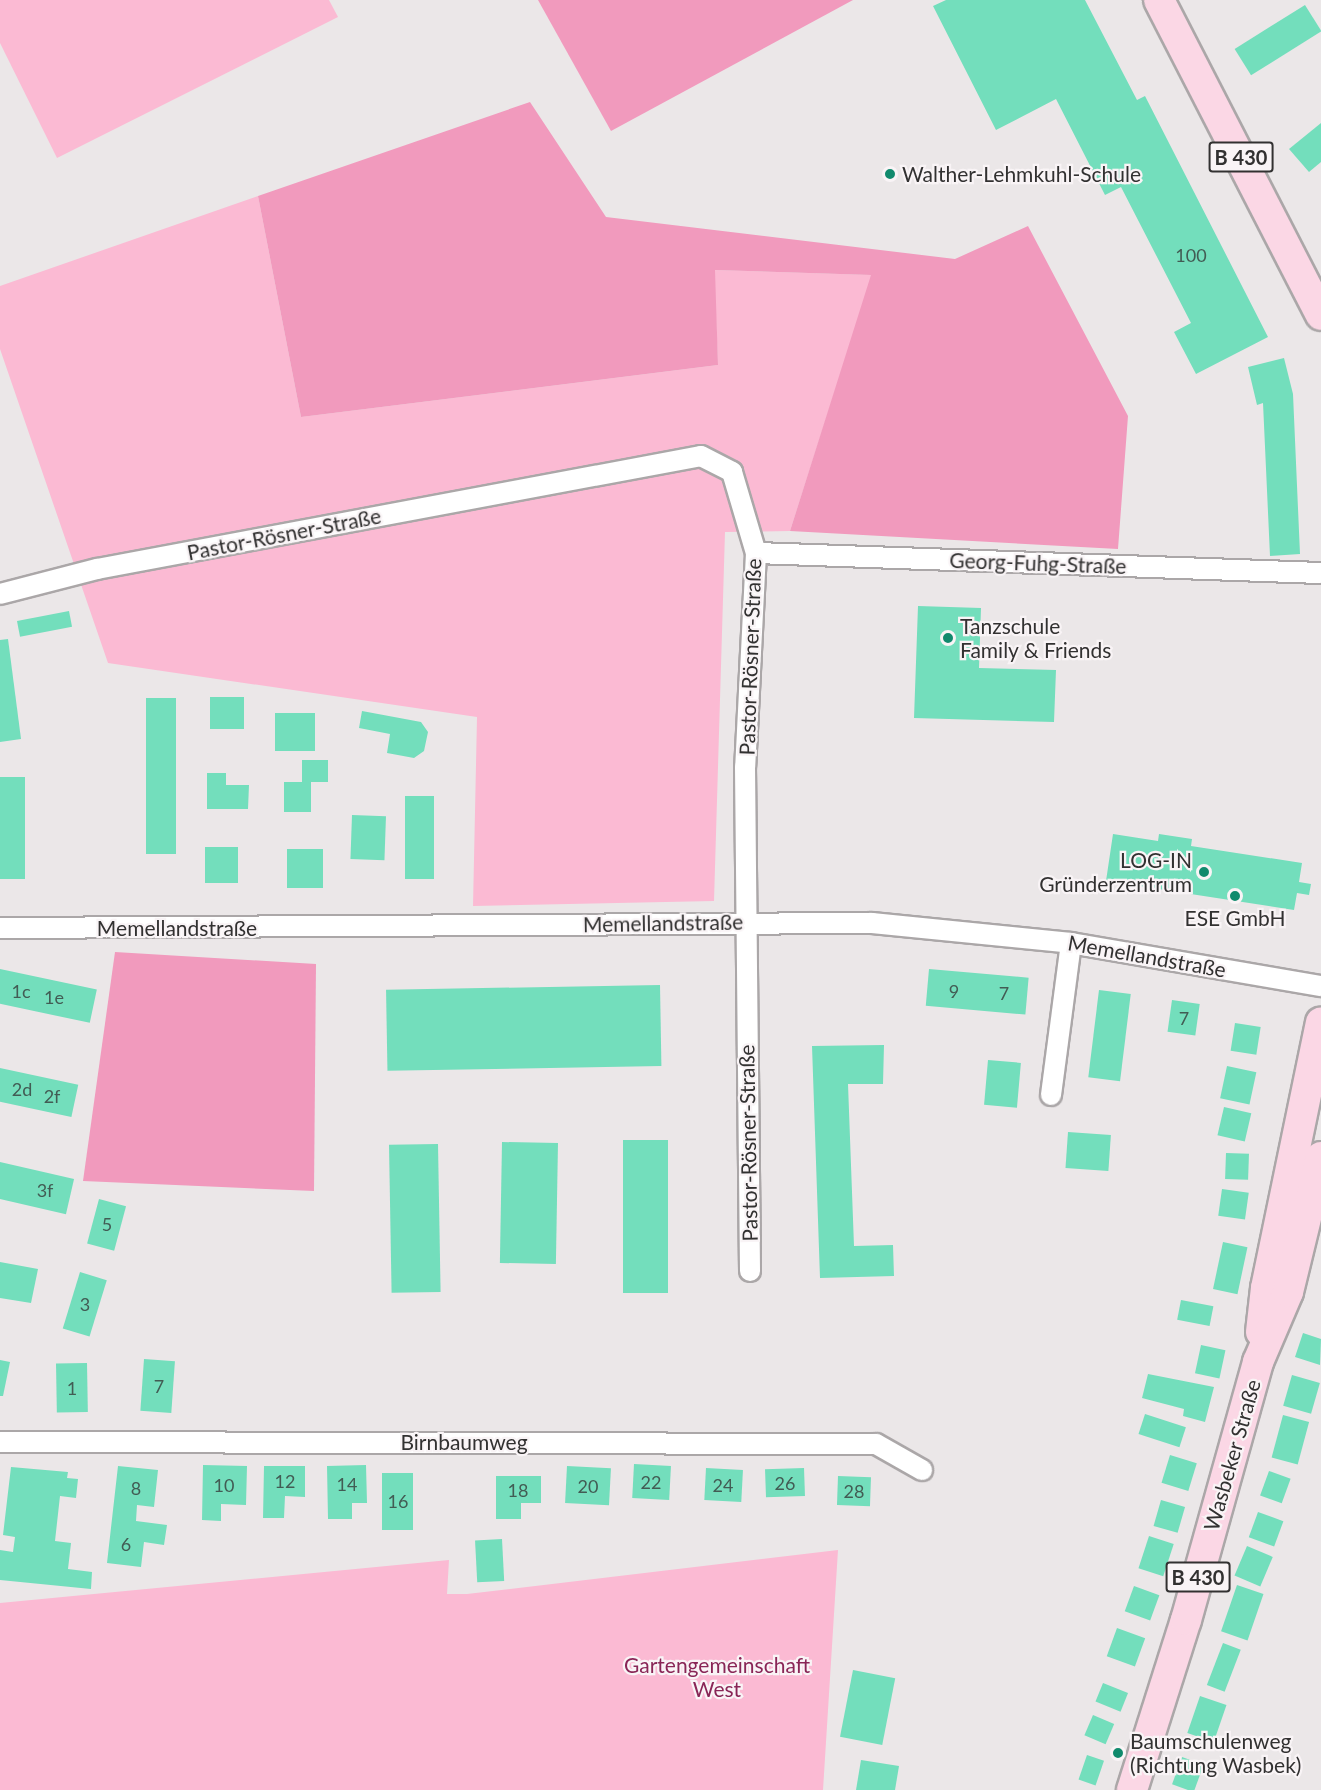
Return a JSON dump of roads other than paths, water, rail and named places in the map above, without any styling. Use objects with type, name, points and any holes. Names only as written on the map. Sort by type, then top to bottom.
[{"type":"main road","name":"B 430","points":[[1159,0],[1321,315]]},
{"type":"main road","name":"Wasbeker Straße","points":[[1258,1362],[1266,1288],[1321,1023]]},
{"type":"main road","name":"Wasbeker Straße","points":[[1132,1790],[1186,1620],[1258,1362],[1288,1292],[1321,1157]]},
{"type":"street","name":"Pastor-Rösner-Straße","points":[[0,594],[97,569],[700,456],[732,472],[756,553],[745,766],[750,1271]]},
{"type":"street","name":"Georg-Fuhg-Straße","points":[[756,553],[1321,573]]},
{"type":"street","name":"Memellandstraße","points":[[0,928],[872,923],[1071,943],[1321,986]]},
{"type":"street","points":[[1051,1095],[1071,943]]},
{"type":"street","name":"Birnbaumweg","points":[[0,1442],[876,1444],[922,1470]]},
{"type":"place","name":"Walther-Lehmkuhl-Schule","points":[[890,174]]},
{"type":"place","name":"Tanzschule Family & Friends","points":[[948,638]]},
{"type":"place","name":"LOG-IN Gründerzentrum","points":[[1204,872]]},
{"type":"place","name":"ESE GmbH","points":[[1235,896]]},
{"type":"place","name":"Baumschulenweg (Richtung Wasbek)","points":[[1118,1753]]},
{"type":"park label","name":"Gartengemeinschaft West","points":[[717,1677]]}]
